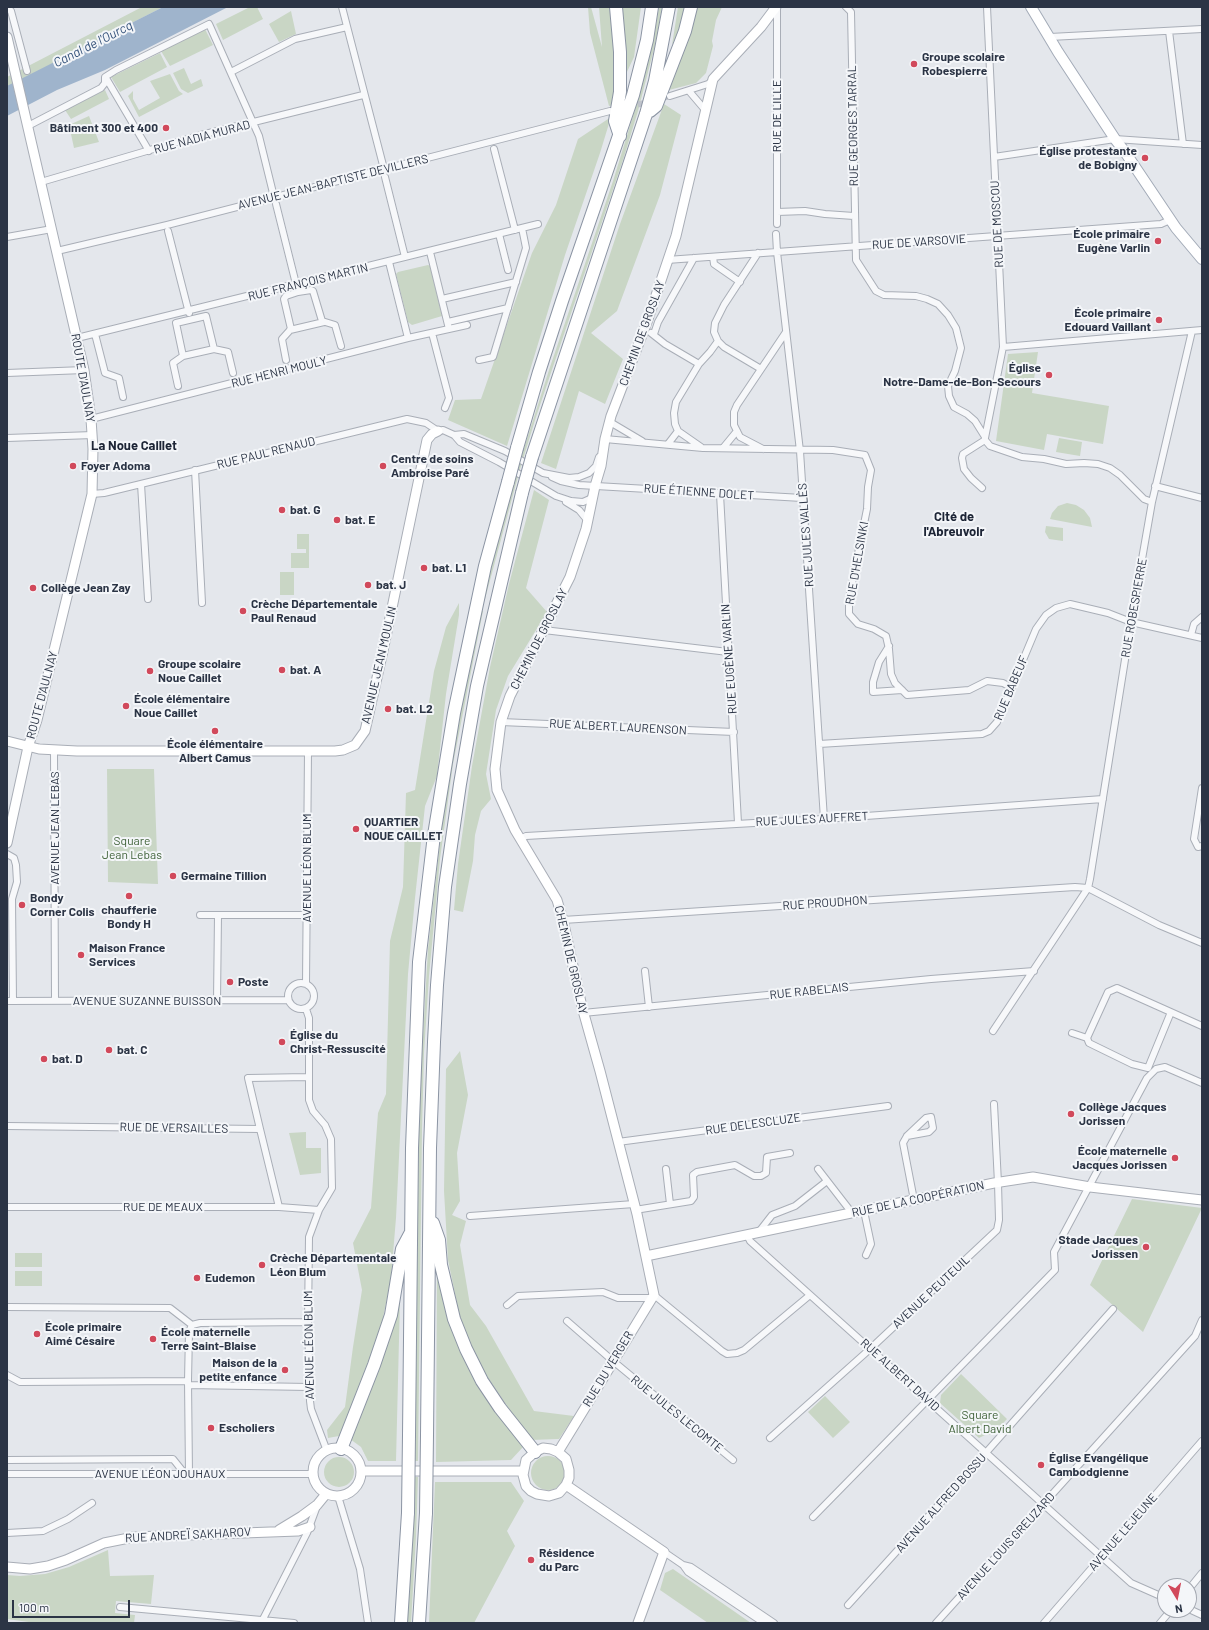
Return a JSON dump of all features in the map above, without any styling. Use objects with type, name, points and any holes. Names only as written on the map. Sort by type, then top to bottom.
[{"type":"highway","points":[[616,7],[620,52],[620,92],[615,122],[620,136]]},
{"type":"highway","points":[[401,1623],[408,1513],[412,1148],[417,985],[434,835],[459,690],[485,566],[539,372],[633,95],[647,40],[652,7]]},
{"type":"highway","points":[[419,1623],[426,1513],[430,1148],[434,1042],[445,887],[460,784],[477,686],[522,493],[532,457],[646,114],[655,81],[670,7]]},
{"type":"highway","points":[[646,114],[656,106],[685,31],[691,7]]},
{"type":"highway","points":[[430,1216],[439,1240],[441,1265],[454,1319],[466,1349],[482,1381],[496,1403],[535,1452]]},
{"type":"highway","points":[[341,1449],[386,1330],[392,1309],[402,1249],[411,1233]]},
{"type":"main road","points":[[1031,7],[1058,52],[1115,140],[1125,152],[1170,220],[1202,259]]},
{"type":"street","points":[[342,7],[363,94],[384,169]]},
{"type":"street","points":[[670,96],[708,84],[761,27],[776,7]]},
{"type":"street","name":"RUE DE LILLE","points":[[776,7],[777,224]]},
{"type":"street","name":"RUE GEORGES TARRAL","points":[[846,7],[851,12],[856,260],[876,291],[884,295],[926,299],[938,304],[952,321],[956,328],[961,348],[955,371],[948,386],[949,396],[954,407],[967,414],[975,421],[985,439]]},
{"type":"street","name":"RUE DE MOSCOU","points":[[985,439],[1003,347],[987,7]]},
{"type":"street","points":[[7,8],[11,11],[27,71]]},
{"type":"street","points":[[105,77],[209,24],[259,136],[274,197]]},
{"type":"street","points":[[231,72],[295,39],[347,27]]},
{"type":"street","points":[[1050,37],[1202,29]]},
{"type":"street","points":[[1169,31],[1183,144]]},
{"type":"street","name":"ROUTE D'AULNAY","points":[[7,37],[84,370],[92,419],[93,435],[92,494],[37,720],[28,747],[7,843]]},
{"type":"street","points":[[28,126],[101,88],[106,83],[105,77]]},
{"type":"street","points":[[105,77],[149,151]]},
{"type":"street","name":"CHEMIN DE GROSLAY","points":[[653,1293],[646,1256],[618,1142],[583,1013],[564,920],[554,891],[515,830],[505,810],[494,779],[502,722],[510,696],[570,577],[588,521],[610,422],[676,236],[713,79]]},
{"type":"street","points":[[689,91],[706,111]]},
{"type":"street","name":"RUE NADIA MURAD","points":[[41,182],[201,135],[363,94]]},
{"type":"street","name":"AVENUE JEAN-BAPTISTE DEVILLERS","points":[[57,251],[161,226],[610,111]]},
{"type":"street","points":[[994,157],[1115,140],[1202,145]]},
{"type":"street","points":[[494,148],[515,230]]},
{"type":"street","points":[[386,177],[405,258]]},
{"type":"street","points":[[276,204],[298,292]]},
{"type":"street","points":[[777,212],[805,211],[854,216]]},
{"type":"street","name":"RUE DE VARSOVIE","points":[[667,260],[998,237],[1161,224],[1170,220]]},
{"type":"street","name":"RUE FRANÇOIS MARTIN","points":[[77,338],[430,252],[538,224]]},
{"type":"street","points":[[479,360],[493,357],[526,248],[522,228]]},
{"type":"street","points":[[7,237],[52,229]]},
{"type":"street","points":[[168,232],[191,319]]},
{"type":"street","points":[[500,234],[508,270]]},
{"type":"street","points":[[776,234],[777,252]]},
{"type":"street","points":[[430,252],[449,329]]},
{"type":"street","name":"RUE JULES VALLÈS","points":[[777,252],[800,451],[802,498],[812,614],[824,819]]},
{"type":"street","points":[[758,253],[724,305],[715,323],[714,332],[718,341],[724,347],[761,369]]},
{"type":"street","points":[[713,257],[714,264],[740,282]]},
{"type":"street","points":[[654,334],[658,322],[694,258]]},
{"type":"street","points":[[389,262],[408,338]]},
{"type":"street","points":[[442,299],[516,282]]},
{"type":"street","points":[[290,330],[291,326],[284,299],[286,296],[298,292],[313,291],[322,321],[324,322]]},
{"type":"street","points":[[448,322],[508,308]]},
{"type":"street","points":[[183,356],[176,323],[191,319],[206,316],[214,349]]},
{"type":"street","points":[[286,360],[282,339],[290,330],[324,322],[335,325],[341,346]]},
{"type":"street","name":"RUE HENRI MOULY","points":[[92,419],[408,338],[467,325]]},
{"type":"street","points":[[644,329],[654,334],[665,344],[699,364]]},
{"type":"street","points":[[1003,347],[1202,330]]},
{"type":"street","name":"RUE ROBESPIERRE","points":[[1088,888],[1152,502],[1192,331]]},
{"type":"street","points":[[766,450],[740,437],[734,425],[734,412],[737,404],[786,332]]},
{"type":"street","points":[[432,333],[448,398],[445,408]]},
{"type":"street","points":[[95,334],[105,373],[118,378],[123,397]]},
{"type":"street","points":[[703,448],[678,431],[675,424],[674,413],[676,402],[699,364],[718,341]]},
{"type":"street","points":[[178,386],[174,363],[183,356],[214,349],[228,352],[234,373]]},
{"type":"street","points":[[7,373],[84,370]]},
{"type":"street","name":"RUE PAUL RENAUD","points":[[92,494],[104,493],[403,419],[417,420],[426,423],[438,431],[443,430],[454,435],[464,434],[498,448],[543,473]]},
{"type":"street","points":[[610,422],[646,443]]},
{"type":"street","name":"AVENUE JEAN MOULIN","points":[[7,741],[28,747],[54,750],[308,752],[343,750],[355,745],[365,731],[385,643],[427,440],[432,434],[438,431]]},
{"type":"street","points":[[668,444],[678,431]]},
{"type":"street","points":[[723,448],[737,431]]},
{"type":"street","points":[[7,438],[93,435]]},
{"type":"street","points":[[454,435],[460,442],[499,462],[579,510],[588,521]]},
{"type":"street","points":[[543,473],[569,478],[579,477],[589,473],[596,466],[605,439],[703,448],[800,451]]},
{"type":"street","points":[[982,488],[964,469],[962,458],[963,454],[985,439],[990,446],[1022,457],[1044,459],[1066,464],[1098,464],[1110,468],[1144,499],[1152,502]]},
{"type":"street","name":"RUE D'HELSINKI","points":[[800,451],[832,450],[865,455],[870,470],[867,509],[849,598],[849,614],[858,624],[874,629],[886,636],[891,674],[895,683],[902,690]]},
{"type":"street","points":[[195,470],[202,603]]},
{"type":"street","name":"RUE ÉTIENNE DOLET","points":[[543,473],[561,481],[579,486],[802,498]]},
{"type":"street","points":[[140,484],[148,599]]},
{"type":"street","points":[[1155,486],[1202,498]]},
{"type":"street","name":"RUE EUGÈNE VARLIN","points":[[720,494],[738,823]]},
{"type":"street","points":[[556,496],[572,501],[583,502],[592,498]]},
{"type":"street","name":"RUE BABEUF","points":[[819,744],[982,734],[993,728],[1012,688],[1036,629],[1046,615],[1056,608],[1070,604],[1108,613],[1131,622],[1202,638]]},
{"type":"street","points":[[1191,635],[1194,624],[1202,617]]},
{"type":"street","points":[[544,630],[728,652]]},
{"type":"street","points":[[888,646],[879,662],[873,682],[873,692],[902,690],[907,695],[969,690],[987,680],[1003,683],[1012,688]]},
{"type":"street","name":"RUE ALBERT LAURENSON","points":[[502,722],[734,732]]},
{"type":"street","name":"AVENUE JEAN LEBAS","points":[[54,750],[55,1001]]},
{"type":"street","name":"AVENUE LÉON BLUM","points":[[308,752],[306,984],[313,990],[314,994],[313,1003],[306,1009],[309,1018],[309,1100],[313,1111],[325,1125],[331,1139],[332,1188],[319,1210],[309,1237],[309,1387],[311,1409],[327,1451]]},
{"type":"street","points":[[1202,788],[1194,839],[1198,847],[1202,846]]},
{"type":"street","name":"RUE JULES AUFFRET","points":[[520,839],[526,836],[824,819],[1103,799]]},
{"type":"street","points":[[7,854],[14,858],[17,876],[17,882],[12,899],[10,1001]]},
{"type":"street","name":"RUE PROUDHON","points":[[564,920],[1067,888],[1088,888]]},
{"type":"street","points":[[993,1031],[1088,888],[1159,925],[1202,943]]},
{"type":"street","points":[[200,915],[307,915]]},
{"type":"street","points":[[217,1001],[218,915]]},
{"type":"street","points":[[645,971],[649,1007]]},
{"type":"street","name":"RUE RABELAIS","points":[[583,1013],[931,979],[1034,971]]},
{"type":"street","points":[[306,984],[302,983],[294,985],[288,991],[288,1000],[293,1007],[302,1010],[306,1009]]},
{"type":"street","points":[[1202,1026],[1117,988],[1108,992],[1087,1038],[1088,1043],[1132,1064],[1152,1070],[1165,1067],[1169,1068],[1202,1083]]},
{"type":"street","name":"AVENUE SUZANNE BUISSON","points":[[10,1001],[288,1000]]},
{"type":"street","points":[[813,1517],[1055,1270],[1054,1252],[1152,1070],[1171,1012]]},
{"type":"street","points":[[1072,1033],[1087,1038]]},
{"type":"street","points":[[279,1207],[248,1078],[308,1077]]},
{"type":"street","name":"AVENUE PEUTEUIL","points":[[770,1438],[870,1348],[997,1230],[998,1183],[994,1104]]},
{"type":"street","name":"RUE DELESCLUZE","points":[[618,1142],[888,1106]]},
{"type":"street","name":"RUE DE VERSAILLES","points":[[7,1126],[260,1129]]},
{"type":"street","points":[[907,1136],[902,1146],[914,1200]]},
{"type":"street","points":[[470,1216],[634,1207],[691,1201],[694,1197],[693,1175],[697,1172],[735,1165],[754,1176],[761,1176],[766,1173],[767,1157],[790,1154]]},
{"type":"street","points":[[666,1169],[670,1204]]},
{"type":"street","points":[[818,1169],[852,1213]]},
{"type":"street","name":"RUE DE LA COOPÉRATION","points":[[747,1235],[1033,1177],[1090,1187],[1202,1200]]},
{"type":"street","points":[[758,1233],[772,1215],[795,1206],[827,1181]]},
{"type":"street","name":"RUE DE MEAUX","points":[[7,1207],[279,1207],[319,1210]]},
{"type":"street","points":[[864,1211],[871,1244],[866,1256]]},
{"type":"street","points":[[646,1256],[747,1235]]},
{"type":"street","name":"RUE ALBERT DAVID","points":[[747,1235],[750,1241],[1131,1583],[1157,1594]]},
{"type":"street","points":[[507,1305],[518,1296],[603,1292],[618,1298],[653,1293],[727,1354],[737,1353],[744,1350],[810,1295]]},
{"type":"street","name":"RUE DU VERGER","points":[[558,1452],[653,1293]]},
{"type":"street","points":[[7,1307],[170,1308],[192,1325]]},
{"type":"street","name":"AVENUE ALFRED BOSSU","points":[[848,1605],[1112,1309]]},
{"type":"street","name":"AVENUE LOUIS GREUZARD","points":[[936,1623],[1195,1336],[1202,1320]]},
{"type":"street","name":"RUE JULES LECOMTE","points":[[567,1321],[733,1460]]},
{"type":"street","points":[[192,1325],[200,1323],[308,1322]]},
{"type":"street","points":[[187,1474],[189,1332],[192,1325]]},
{"type":"street","points":[[7,1375],[20,1382],[188,1383],[309,1387]]},
{"type":"street","name":"AVENUE LEJEUNE","points":[[1044,1623],[1202,1441]]},
{"type":"street","points":[[543,1448],[558,1452],[566,1460],[570,1470],[566,1485],[559,1493],[549,1496],[537,1494],[526,1486],[523,1471],[526,1460],[535,1452],[543,1448]]},
{"type":"street","points":[[341,1449],[348,1451],[355,1456],[361,1471],[360,1478],[352,1491],[345,1495],[338,1496],[326,1494],[316,1484],[313,1474],[314,1464],[317,1459],[327,1451],[341,1449]]},
{"type":"street","points":[[7,1460],[173,1459],[187,1474]]},
{"type":"street","points":[[361,1471],[523,1471]]},
{"type":"street","name":"AVENUE LÉON JOUHAUX","points":[[7,1474],[313,1474]]},
{"type":"street","points":[[566,1485],[643,1536],[683,1565],[688,1572],[764,1623]]},
{"type":"street","name":"RUE ANDREÏ SAKHAROV","points":[[279,1530],[317,1506],[326,1494]]},
{"type":"street","points":[[338,1496],[360,1569],[368,1623]]},
{"type":"street","points":[[7,1533],[43,1531],[68,1519],[92,1502]]},
{"type":"street","points":[[261,1622],[301,1546],[310,1527],[317,1506]]},
{"type":"street","name":"RUE ANDREÏ SAKHAROV","points":[[7,1567],[30,1569],[48,1566],[66,1560],[104,1543],[134,1537],[279,1530],[298,1531],[310,1527]]},
{"type":"street","points":[[298,1531],[301,1546]]},
{"type":"street","points":[[638,1623],[664,1552]]},
{"type":"street","points":[[683,1565],[692,1567],[774,1623]]},
{"type":"street","points":[[120,1607],[261,1622],[294,1623]]},
{"type":"green space","points":[[142,7],[163,7],[7,87],[7,77]]},
{"type":"green space","points":[[250,7],[257,7],[263,19],[223,40],[216,24]]},
{"type":"green space","points":[[588,7],[591,7],[602,47],[599,7],[609,7],[620,68],[613,105],[609,106],[590,33]]},
{"type":"green space","points":[[621,7],[641,7],[634,57],[626,74],[626,44]]},
{"type":"green space","points":[[659,7],[662,7],[655,45],[638,111],[624,157],[536,417],[520,469],[485,599],[483,598],[519,464],[613,181],[637,103],[655,31]]},
{"type":"green space","points":[[678,7],[687,7],[683,21],[672,45]]},
{"type":"green space","points":[[697,7],[722,7],[716,20],[712,41],[713,46],[706,73],[696,83],[669,90]]},
{"type":"green space","points":[[291,11],[296,34],[279,42],[269,24]]},
{"type":"green space","points":[[205,29],[213,45],[170,66],[161,51]]},
{"type":"green space","points":[[160,53],[167,67],[120,92],[111,77]]},
{"type":"green space","points":[[184,68],[191,84],[201,79],[203,86],[188,93],[181,89],[173,73]]},
{"type":"green space","points":[[170,74],[179,91],[183,94],[139,117],[128,96],[133,91],[133,99],[139,110],[160,98],[150,81]]},
{"type":"green space","points":[[105,90],[109,99],[71,119],[65,110]]},
{"type":"green space","points":[[664,104],[681,115],[660,195],[617,311],[591,333],[623,359],[605,404],[579,391],[556,469],[541,463],[620,224]]},
{"type":"green space","points":[[89,116],[99,142],[74,148],[69,125]]},
{"type":"green space","points":[[611,117],[565,255],[507,446],[448,420],[455,400],[481,399],[532,253],[556,205],[578,139]]},
{"type":"green space","points":[[428,265],[430,266],[442,316],[412,325],[408,322],[396,274],[398,272]]},
{"type":"green space","points":[[1038,352],[1032,393],[1109,406],[1103,444],[1047,434],[1044,450],[996,441],[1008,354]]},
{"type":"green space","points":[[1059,438],[1082,442],[1080,456],[1056,452]]},
{"type":"green space","points":[[534,490],[549,500],[526,588],[547,612],[508,676],[496,710],[486,774],[491,799],[481,811],[475,835],[473,861],[463,912],[454,910],[458,864],[472,766],[490,667],[509,584]]},
{"type":"green space","points":[[1067,503],[1076,505],[1084,510],[1090,518],[1092,527],[1050,519],[1052,513],[1058,506]]},
{"type":"green space","points":[[1046,526],[1063,528],[1063,541],[1049,539],[1045,532]]},
{"type":"green space","points":[[297,534],[309,534],[309,568],[291,568],[291,553],[306,553],[306,549],[297,549]]},
{"type":"green space","points":[[280,572],[294,572],[294,595],[280,595]]},
{"type":"green space","points":[[459,603],[459,615],[446,694],[437,776],[425,806],[415,898],[408,974],[396,1218],[391,1278],[381,1328],[366,1374],[339,1436],[328,1438],[327,1430],[345,1407],[362,1290],[353,1243],[371,1208],[378,1113],[386,1094],[390,941],[403,887],[406,793],[415,790],[434,671],[446,627]]},
{"type":"green space","points":[[480,611],[483,611],[453,764],[440,859],[429,976],[424,1053],[422,1131],[418,1461],[415,1461],[419,1106],[428,949],[446,789],[457,722]]},
{"type":"green space","name":"Square Jean Lebas","points":[[107,769],[154,769],[158,884],[108,882]]},
{"type":"green space","points":[[460,1051],[468,1095],[457,1153],[460,1201],[452,1215],[466,1221],[460,1245],[470,1305],[486,1326],[534,1411],[574,1416],[559,1439],[530,1440],[480,1366],[460,1318],[448,1260],[444,1191],[446,1069]]},
{"type":"green space","points":[[306,1132],[306,1148],[321,1148],[321,1173],[300,1175],[289,1133]]},
{"type":"green space","name":"Stade Jacques Jorissen","points":[[1132,1199],[1202,1208],[1143,1332],[1090,1285]]},
{"type":"green space","points":[[15,1253],[42,1253],[42,1267],[15,1267]]},
{"type":"green space","points":[[437,1264],[447,1315],[455,1338],[479,1388],[523,1447],[511,1460],[436,1462]]},
{"type":"green space","points":[[15,1271],[42,1271],[42,1286],[15,1286]]},
{"type":"green space","points":[[400,1299],[396,1461],[368,1461],[361,1447],[350,1439],[370,1389]]},
{"type":"green space","name":"Square Albert David","points":[[961,1374],[1007,1419],[992,1435],[985,1435],[979,1438],[940,1403],[941,1395]]},
{"type":"green space","points":[[825,1396],[850,1422],[833,1438],[808,1412]]},
{"type":"green space","points":[[548,1456],[560,1461],[565,1473],[560,1485],[548,1490],[536,1485],[531,1473],[536,1461]]},
{"type":"green space","points":[[339,1457],[345,1458],[353,1466],[353,1478],[345,1486],[339,1487],[333,1486],[325,1478],[324,1472],[325,1466],[333,1458]]},
{"type":"green space","points":[[415,1477],[418,1477],[416,1537],[411,1623],[407,1623]]},
{"type":"green space","points":[[435,1482],[511,1482],[524,1501],[507,1531],[515,1546],[474,1623],[429,1623]]},
{"type":"green space","points":[[108,1550],[110,1576],[154,1575],[151,1604],[116,1601],[115,1613],[135,1615],[134,1623],[36,1623],[7,1619],[7,1575],[20,1576],[45,1574],[69,1567]]},
{"type":"green space","points":[[673,1569],[751,1623],[708,1623],[660,1590],[665,1573]]},
{"type":"water","name":"Canal de l'Ourcq","points":[[163,7],[228,7],[105,70],[57,90],[7,116],[7,86]]},
{"type":"tunnel","points":[[629,107],[670,96]]},
{"type":"place","name":"Groupe scolaire Robespierre","points":[[914,64]]},
{"type":"place","name":"Bâtiment 300 et 400","points":[[166,128]]},
{"type":"place","name":"Église protestante de Bobigny","points":[[1145,158]]},
{"type":"place","name":"École primaire Eugène Varlin","points":[[1158,241]]},
{"type":"place","name":"École primaire Edouard Vaillant","points":[[1159,320]]},
{"type":"place","name":"Église Notre-Dame-de-Bon-Secours","points":[[1049,375]]},
{"type":"place","name":"Foyer Adoma","points":[[73,466]]},
{"type":"place","name":"Centre de soins Ambroise Paré","points":[[383,466]]},
{"type":"place","name":"bat. G","points":[[282,510]]},
{"type":"place","name":"bat. E","points":[[337,520]]},
{"type":"place","name":"bat. L1","points":[[424,568]]},
{"type":"place","name":"bat. J","points":[[368,585]]},
{"type":"place","name":"Collège Jean Zay","points":[[33,588]]},
{"type":"place","name":"Crèche Départementale Paul Renaud","points":[[243,611]]},
{"type":"place","name":"bat. A","points":[[282,670]]},
{"type":"place","name":"Groupe scolaire Noue Caillet","points":[[150,671]]},
{"type":"place","name":"École élémentaire Noue Caillet","points":[[126,706]]},
{"type":"place","name":"bat. L2","points":[[388,709]]},
{"type":"place","name":"École élémentaire Albert Camus","points":[[215,731]]},
{"type":"place","name":"QUARTIER NOUE CAILLET","points":[[356,829]]},
{"type":"place","name":"Germaine Tillion","points":[[173,876]]},
{"type":"place","name":"chaufferie Bondy H","points":[[129,896]]},
{"type":"place","name":"Bondy Corner Colis","points":[[22,905]]},
{"type":"place","name":"Maison France Services","points":[[81,955]]},
{"type":"place","name":"Poste","points":[[230,982]]},
{"type":"place","name":"Église du Christ-Ressuscité","points":[[282,1042]]},
{"type":"place","name":"bat. C","points":[[109,1050]]},
{"type":"place","name":"bat. D","points":[[44,1059]]},
{"type":"place","name":"Collège Jacques Jorissen","points":[[1071,1114]]},
{"type":"place","name":"École maternelle Jacques Jorissen","points":[[1175,1158]]},
{"type":"place","name":"Stade Jacques Jorissen","points":[[1146,1247]]},
{"type":"place","name":"Crèche Départementale Léon Blum","points":[[262,1265]]},
{"type":"place","name":"Eudemon","points":[[197,1278]]},
{"type":"place","name":"École primaire Aimé Césaire","points":[[37,1334]]},
{"type":"place","name":"École maternelle Terre Saint-Blaise","points":[[153,1339]]},
{"type":"place","name":"Maison de la petite enfance","points":[[285,1370]]},
{"type":"place","name":"Escholiers","points":[[211,1428]]},
{"type":"place","name":"Église Evangélique Cambodgienne","points":[[1041,1465]]},
{"type":"place","name":"Résidence du Parc","points":[[531,1560]]},
{"type":"district","name":"La Noue Caillet","points":[[134,446]]},
{"type":"district","name":"Cité de l'Abreuvoir","points":[[954,524]]}]
